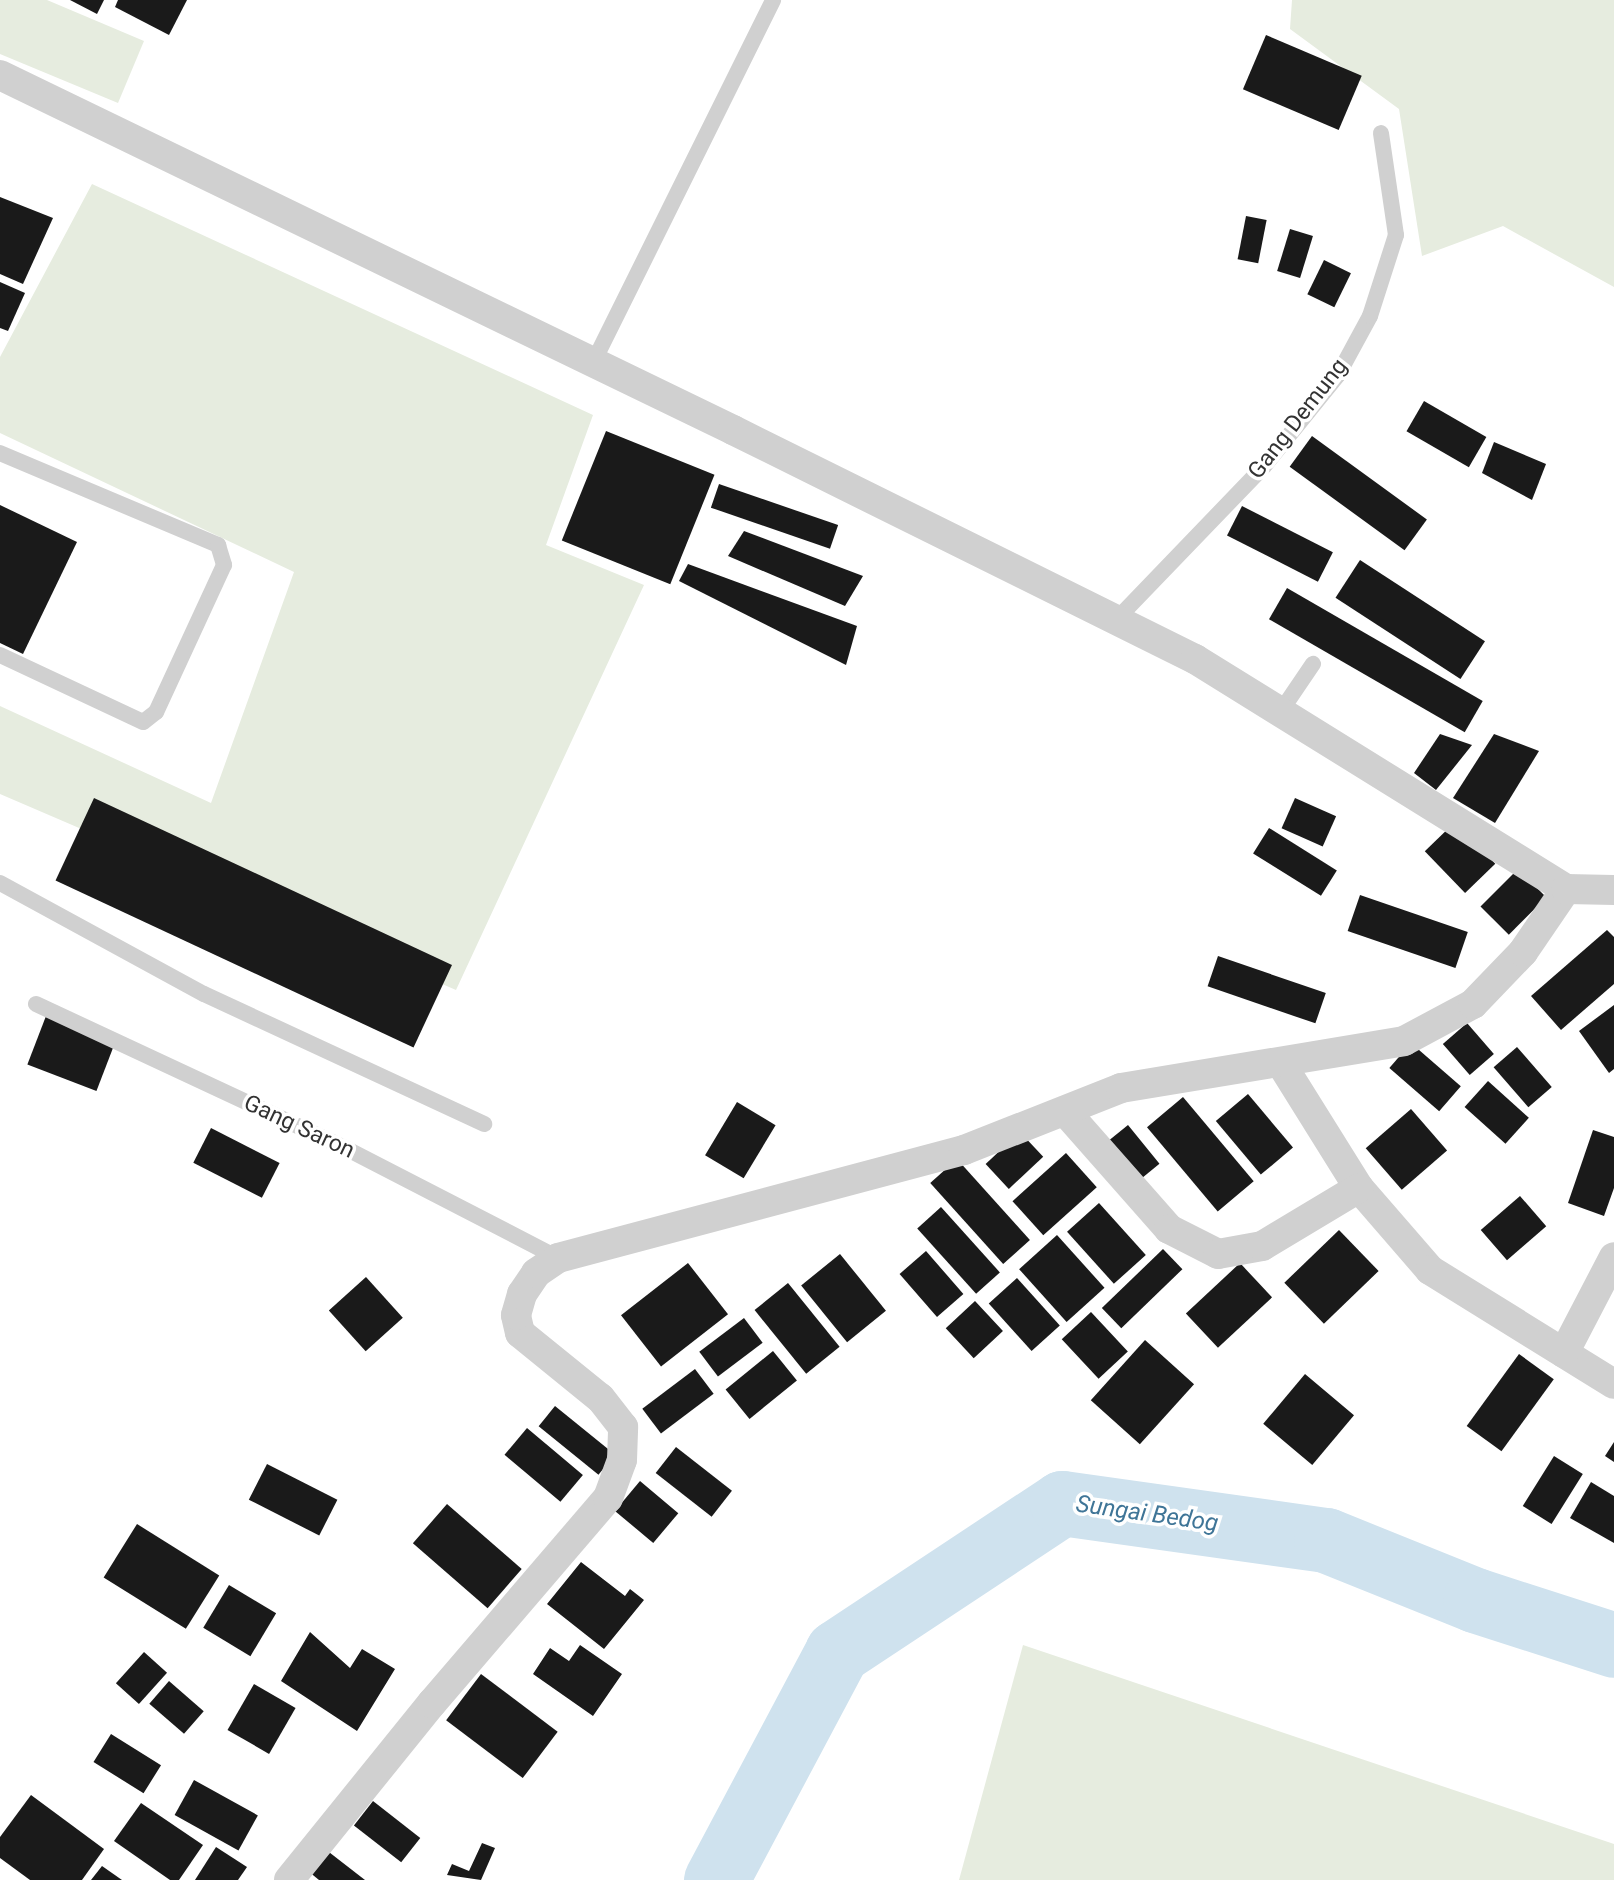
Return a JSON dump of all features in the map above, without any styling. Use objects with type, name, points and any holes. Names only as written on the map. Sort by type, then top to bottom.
[{"type":"street","points":[[0,75],[1195,659],[1566,888],[1614,890]]},
{"type":"street","points":[[289,1880],[432,1703],[608,1498],[622,1460],[623,1427],[600,1398],[520,1333],[516,1315],[522,1294],[536,1273],[558,1258],[964,1150],[1121,1088],[1282,1065],[1404,1041],[1473,1004],[1523,951],[1566,888]]},
{"type":"street","points":[[1282,1065],[1359,1188],[1430,1270],[1614,1384]]},
{"type":"street","points":[[1065,1111],[1169,1229],[1218,1254],[1262,1246],[1359,1188]]},
{"type":"street","points":[[1564,1353],[1614,1257]]},
{"type":"lane","points":[[593,363],[773,0]]},
{"type":"lane","name":"Gang Demung","points":[[1115,621],[1265,465],[1338,375],[1370,316],[1396,235],[1381,133]]},
{"type":"lane","points":[[0,453],[218,545],[224,565],[156,712],[143,722],[0,655]]},
{"type":"lane","points":[[1281,711],[1313,664]]},
{"type":"lane","points":[[0,883],[204,994],[484,1124]]},
{"type":"lane","name":"Gang Saron","points":[[36,1004],[349,1150],[558,1258]]},
{"type":"shaded area","points":[[0,0],[47,0],[144,41],[118,103],[0,54]]},
{"type":"shaded area","points":[[1292,0],[1614,0],[1614,287],[1503,226],[1422,256],[1399,109],[1290,29]]},
{"type":"shaded area","points":[[92,184],[593,415],[546,545],[644,585],[456,990],[0,794],[0,706],[211,803],[294,572],[0,433],[0,357]]},
{"type":"shaded area","points":[[1023,1645],[1614,1844],[1614,1880],[959,1880]]},
{"type":"building","points":[[70,0],[104,0],[97,14]]},
{"type":"building","points":[[118,0],[187,0],[169,35],[115,7]]},
{"type":"building","points":[[1266,35],[1362,76],[1339,130],[1243,89]]},
{"type":"building","points":[[0,197],[53,218],[23,284],[0,274]]},
{"type":"building","points":[[1246,216],[1267,220],[1258,263],[1238,259]]},
{"type":"building","points":[[1290,229],[1313,236],[1300,278],[1277,271]]},
{"type":"building","points":[[1324,260],[1351,273],[1334,307],[1307,294]]},
{"type":"building","points":[[0,282],[25,293],[8,331],[0,328]]},
{"type":"building","points":[[1424,401],[1486,437],[1469,467],[1406,431]]},
{"type":"building","points":[[606,431],[714,475],[670,584],[562,540]]},
{"type":"building","points":[[1312,436],[1427,519],[1405,550],[1290,467]]},
{"type":"building","points":[[1494,442],[1546,464],[1532,500],[1482,473]]},
{"type":"building","points":[[719,484],[838,525],[830,549],[711,508]]},
{"type":"building","points":[[0,505],[77,542],[23,654],[0,643]]},
{"type":"building","points":[[1242,506],[1333,552],[1318,582],[1227,535]]},
{"type":"building","points":[[744,531],[863,576],[845,606],[728,556]]},
{"type":"building","points":[[1360,560],[1485,641],[1460,679],[1335,598]]},
{"type":"building","points":[[688,564],[857,626],[846,665],[679,581]]},
{"type":"building","points":[[1287,588],[1483,701],[1465,732],[1269,619]]},
{"type":"building","points":[[1440,734],[1472,745],[1436,790],[1414,773]]},
{"type":"building","points":[[1494,734],[1539,751],[1495,823],[1453,798]]},
{"type":"building","points":[[94,798],[452,965],[414,1047],[56,880]]},
{"type":"building","points":[[1295,798],[1336,816],[1323,846],[1282,828]]},
{"type":"building","points":[[1455,822],[1495,864],[1465,893],[1425,851]]},
{"type":"building","points":[[1269,828],[1337,870],[1321,896],[1253,853]]},
{"type":"building","points":[[1518,869],[1546,897],[1509,935],[1481,906]]},
{"type":"building","points":[[1360,895],[1468,932],[1455,968],[1348,931]]},
{"type":"building","points":[[1607,930],[1614,937],[1614,984],[1561,1030],[1531,996]]},
{"type":"building","points":[[1218,956],[1326,993],[1315,1023],[1208,986]]},
{"type":"building","points":[[1614,1005],[1614,1069],[1609,1073],[1579,1031]]},
{"type":"building","points":[[46,1016],[115,1043],[96,1091],[27,1065]]},
{"type":"building","points":[[1467,1023],[1494,1054],[1470,1075],[1443,1044]]},
{"type":"building","points":[[1411,1043],[1461,1086],[1439,1111],[1389,1068]]},
{"type":"building","points":[[1517,1047],[1552,1087],[1528,1107],[1494,1067]]},
{"type":"building","points":[[1488,1081],[1529,1118],[1505,1144],[1465,1107]]},
{"type":"building","points":[[1248,1094],[1293,1148],[1261,1175],[1216,1121]]},
{"type":"building","points":[[1183,1097],[1254,1181],[1218,1211],[1147,1127]]},
{"type":"building","points":[[737,1102],[776,1125],[744,1178],[705,1155]]},
{"type":"building","points":[[1411,1109],[1447,1151],[1402,1190],[1366,1148]]},
{"type":"building","points":[[1128,1125],[1159,1164],[1132,1186],[1101,1147]]},
{"type":"building","points":[[211,1128],[280,1163],[262,1198],[193,1163]]},
{"type":"building","points":[[1593,1130],[1614,1137],[1614,1188],[1604,1216],[1568,1203]]},
{"type":"building","points":[[1020,1132],[1043,1157],[1009,1189],[986,1164]]},
{"type":"building","points":[[1066,1153],[1097,1187],[1043,1235],[1012,1201]]},
{"type":"building","points":[[957,1159],[1030,1240],[1003,1264],[930,1183]]},
{"type":"building","points":[[1520,1196],[1546,1226],[1507,1260],[1481,1230]]},
{"type":"building","points":[[1099,1203],[1146,1255],[1114,1284],[1067,1232]]},
{"type":"building","points":[[941,1207],[1000,1272],[976,1294],[917,1228]]},
{"type":"building","points":[[1339,1230],[1379,1271],[1324,1324],[1284,1283]]},
{"type":"building","points":[[1057,1235],[1105,1288],[1067,1322],[1019,1269]]},
{"type":"building","points":[[1163,1249],[1182,1269],[1121,1328],[1102,1308]]},
{"type":"building","points":[[926,1251],[963,1294],[937,1317],[900,1274]]},
{"type":"building","points":[[840,1254],[886,1311],[847,1342],[801,1285]]},
{"type":"building","points":[[688,1263],[728,1314],[661,1367],[621,1315]]},
{"type":"building","points":[[1240,1263],[1272,1297],[1218,1348],[1186,1313]]},
{"type":"building","points":[[366,1277],[403,1318],[366,1351],[329,1310]]},
{"type":"building","points":[[1017,1278],[1060,1326],[1032,1351],[989,1303]]},
{"type":"building","points":[[788,1283],[840,1347],[806,1374],[755,1310]]},
{"type":"building","points":[[975,1301],[1003,1331],[974,1358],[946,1328]]},
{"type":"building","points":[[1091,1312],[1128,1351],[1099,1379],[1062,1339]]},
{"type":"building","points":[[744,1318],[763,1343],[718,1376],[699,1352]]},
{"type":"building","points":[[1145,1340],[1194,1384],[1140,1444],[1091,1400]]},
{"type":"building","points":[[773,1351],[797,1381],[750,1419],[726,1389]]},
{"type":"building","points":[[1519,1354],[1554,1379],[1501,1451],[1467,1426]]},
{"type":"building","points":[[695,1369],[714,1394],[661,1433],[642,1409]]},
{"type":"building","points":[[1305,1374],[1354,1415],[1312,1465],[1263,1424]]},
{"type":"building","points":[[555,1406],[615,1454],[598,1475],[539,1426]]},
{"type":"building","points":[[527,1428],[583,1475],[560,1502],[505,1455]]},
{"type":"building","points":[[1614,1442],[1614,1462],[1605,1456]]},
{"type":"building","points":[[676,1447],[732,1491],[712,1517],[656,1473]]},
{"type":"building","points":[[1554,1456],[1583,1474],[1552,1524],[1523,1506]]},
{"type":"building","points":[[267,1464],[337,1500],[319,1536],[249,1500]]},
{"type":"building","points":[[640,1481],[678,1513],[653,1543],[615,1511]]},
{"type":"building","points":[[1591,1482],[1614,1496],[1614,1543],[1570,1518]]},
{"type":"building","points":[[447,1504],[522,1569],[488,1608],[413,1543]]},
{"type":"building","points":[[137,1524],[219,1575],[186,1629],[104,1577]]},
{"type":"building","points":[[581,1562],[625,1596],[630,1589],[644,1600],[604,1649],[547,1604]]},
{"type":"building","points":[[229,1585],[276,1613],[250,1656],[203,1628]]},
{"type":"building","points":[[310,1632],[350,1668],[362,1649],[395,1669],[357,1731],[281,1681]]},
{"type":"building","points":[[580,1645],[622,1674],[593,1716],[533,1674],[550,1648],[569,1661]]},
{"type":"building","points":[[144,1652],[167,1673],[139,1704],[116,1683]]},
{"type":"building","points":[[481,1674],[558,1732],[523,1778],[446,1720]]},
{"type":"building","points":[[169,1681],[204,1711],[184,1734],[149,1704]]},
{"type":"building","points":[[254,1684],[296,1708],[269,1754],[228,1730]]},
{"type":"building","points":[[111,1734],[161,1765],[144,1793],[94,1762]]},
{"type":"building","points":[[194,1780],[258,1815],[238,1850],[175,1815]]},
{"type":"building","points":[[31,1795],[104,1849],[82,1880],[30,1880],[0,1858],[0,1837]]},
{"type":"building","points":[[373,1801],[420,1838],[401,1862],[354,1825]]},
{"type":"building","points":[[141,1803],[203,1845],[179,1880],[170,1880],[114,1841]]},
{"type":"building","points":[[482,1843],[495,1848],[481,1880],[447,1875],[452,1864],[469,1871]]},
{"type":"building","points":[[216,1847],[247,1867],[238,1880],[195,1880]]},
{"type":"building","points":[[325,1849],[365,1880],[319,1880],[308,1871]]},
{"type":"building","points":[[102,1866],[122,1880],[91,1880]]},
{"type":"waterway","name":"Sungai Bedog","points":[[716,1880],[837,1652],[1062,1503],[1326,1540],[1475,1600],[1614,1645]]}]
